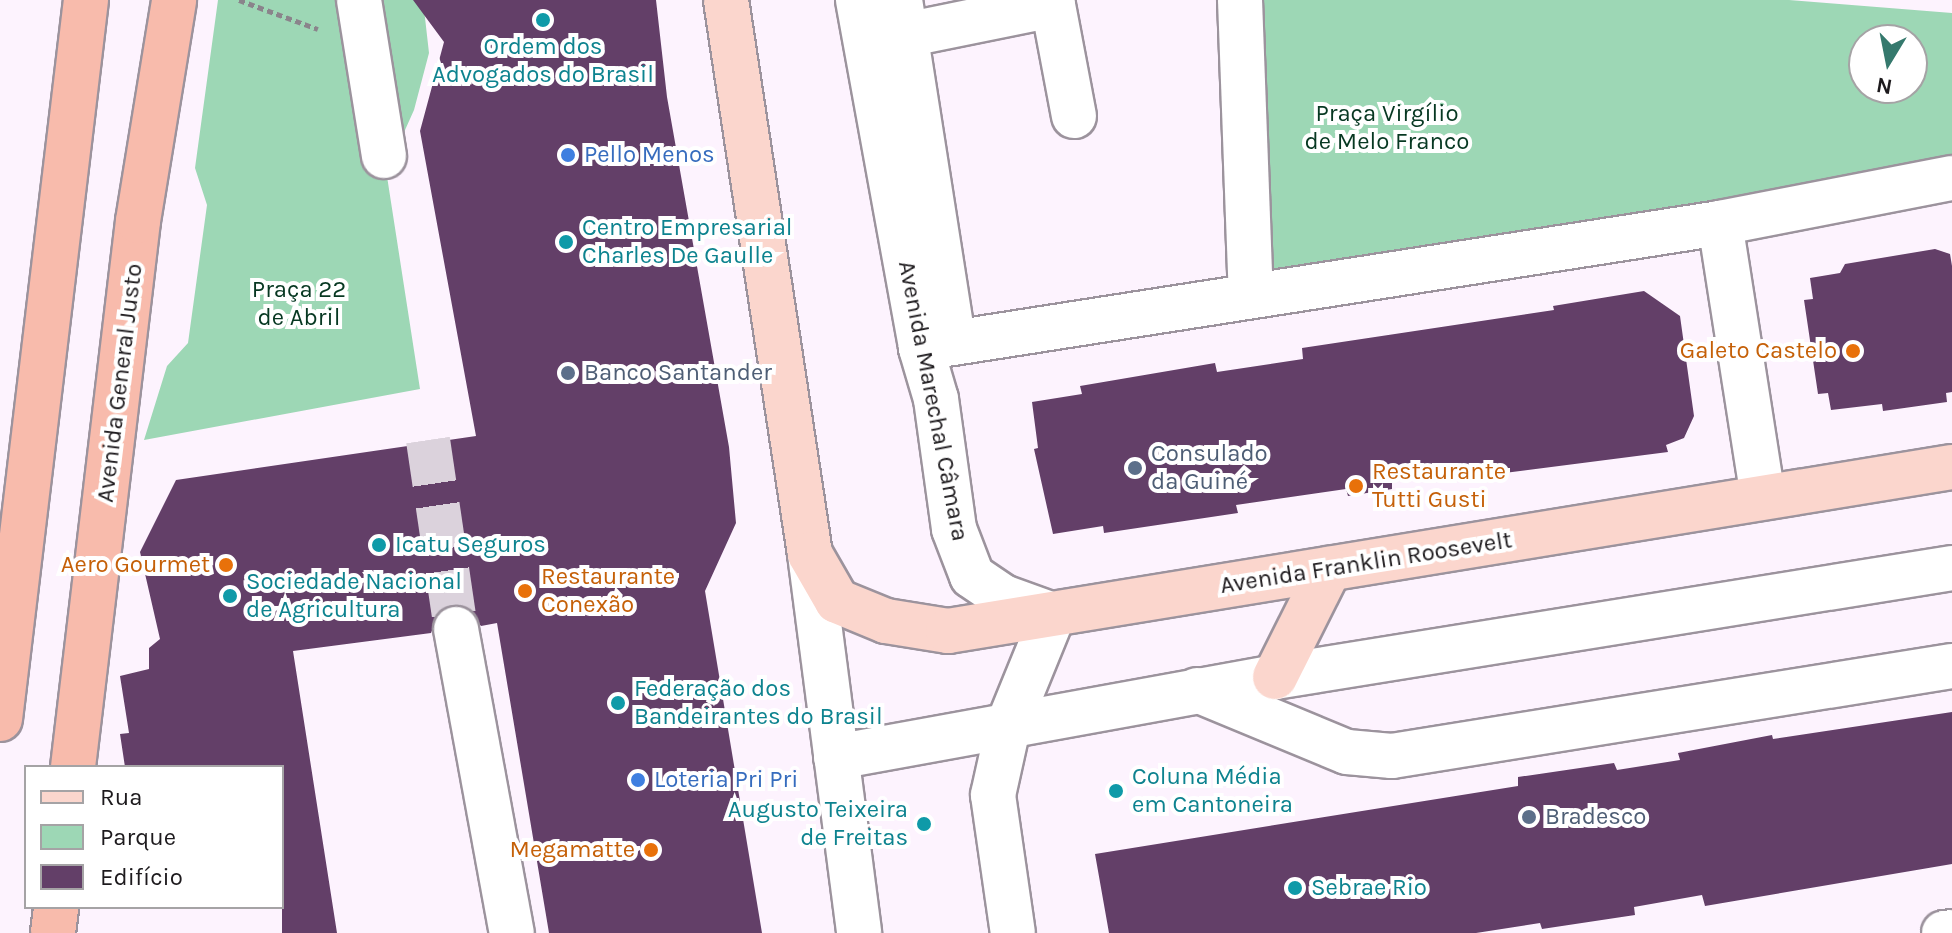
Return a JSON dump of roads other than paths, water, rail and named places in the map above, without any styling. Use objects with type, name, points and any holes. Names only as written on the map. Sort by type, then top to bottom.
[{"type":"highway","name":"Avenida General Justo","points":[[73,765],[138,221],[174,0]]},
{"type":"highway","points":[[0,719],[85,3]]},
{"type":"highway","points":[[53,933],[56,909]]},
{"type":"main road","points":[[726,0],[810,554]]},
{"type":"main road","name":"Avenida Franklin Roosevelt","points":[[810,554],[837,601],[886,621],[948,631],[1952,467]]},
{"type":"main road","points":[[1275,677],[1329,569]]},
{"type":"street","points":[[359,0],[384,156]]},
{"type":"street","name":"Avenida Marechal Câmara","points":[[858,0],[937,346]]},
{"type":"street","points":[[1240,0],[1251,296]]},
{"type":"street","points":[[903,18],[1052,2],[1074,116]]},
{"type":"street","name":"Avenida Marechal Câmara","points":[[903,18],[937,346],[936,399],[954,529],[972,576],[1003,597],[1053,615]]},
{"type":"street","points":[[937,346],[1720,223],[1952,178]]},
{"type":"street","points":[[1720,223],[1763,497]]},
{"type":"street","points":[[810,554],[859,933]]},
{"type":"street","points":[[836,757],[1197,690],[1952,568]]},
{"type":"street","points":[[1013,933],[993,795],[1009,723],[1053,615]]},
{"type":"street","points":[[456,629],[512,933]]},
{"type":"street","points":[[1197,690],[1347,752],[1392,756],[1952,666]]},
{"type":"street","points":[[1944,933],[1952,932]]},
{"type":"tunnel","points":[[428,440],[456,629]]},
{"type":"place","name":"Ordem dos Advogados do Brasil","points":[[543,20]]},
{"type":"place","name":"Pello Menos","points":[[568,155]]},
{"type":"place","name":"Centro Empresarial Charles De Gaulle","points":[[566,242]]},
{"type":"place","name":"Galeto Castelo","points":[[1853,351]]},
{"type":"place","name":"Banco Santander","points":[[568,373]]},
{"type":"place","name":"Consulado da Guiné","points":[[1135,468]]},
{"type":"place","name":"Restaurante Tutti Gusti","points":[[1356,486]]},
{"type":"place","name":"Icatu Seguros","points":[[379,545]]},
{"type":"place","name":"Aero Gourmet","points":[[226,565]]},
{"type":"place","name":"Restaurante Conexão","points":[[525,591]]},
{"type":"place","name":"Sociedade Nacional de Agricultura","points":[[230,596]]},
{"type":"place","name":"Federação dos Bandeirantes do Brasil","points":[[618,703]]},
{"type":"place","name":"Loteria Pri Pri","points":[[638,780]]},
{"type":"place","name":"Coluna Média em Cantoneira","points":[[1116,791]]},
{"type":"place","name":"Bradesco","points":[[1529,817]]},
{"type":"place","name":"Augusto Teixeira de Freitas","points":[[924,824]]},
{"type":"place","name":"Megamatte","points":[[651,850]]},
{"type":"place","name":"Sebrae Rio","points":[[1295,888]]},
{"type":"park label","name":"Praça Virgílio de Melo Franco","points":[[1387,128]]},
{"type":"park label","name":"Praça 22 de Abril","points":[[299,304]]}]
